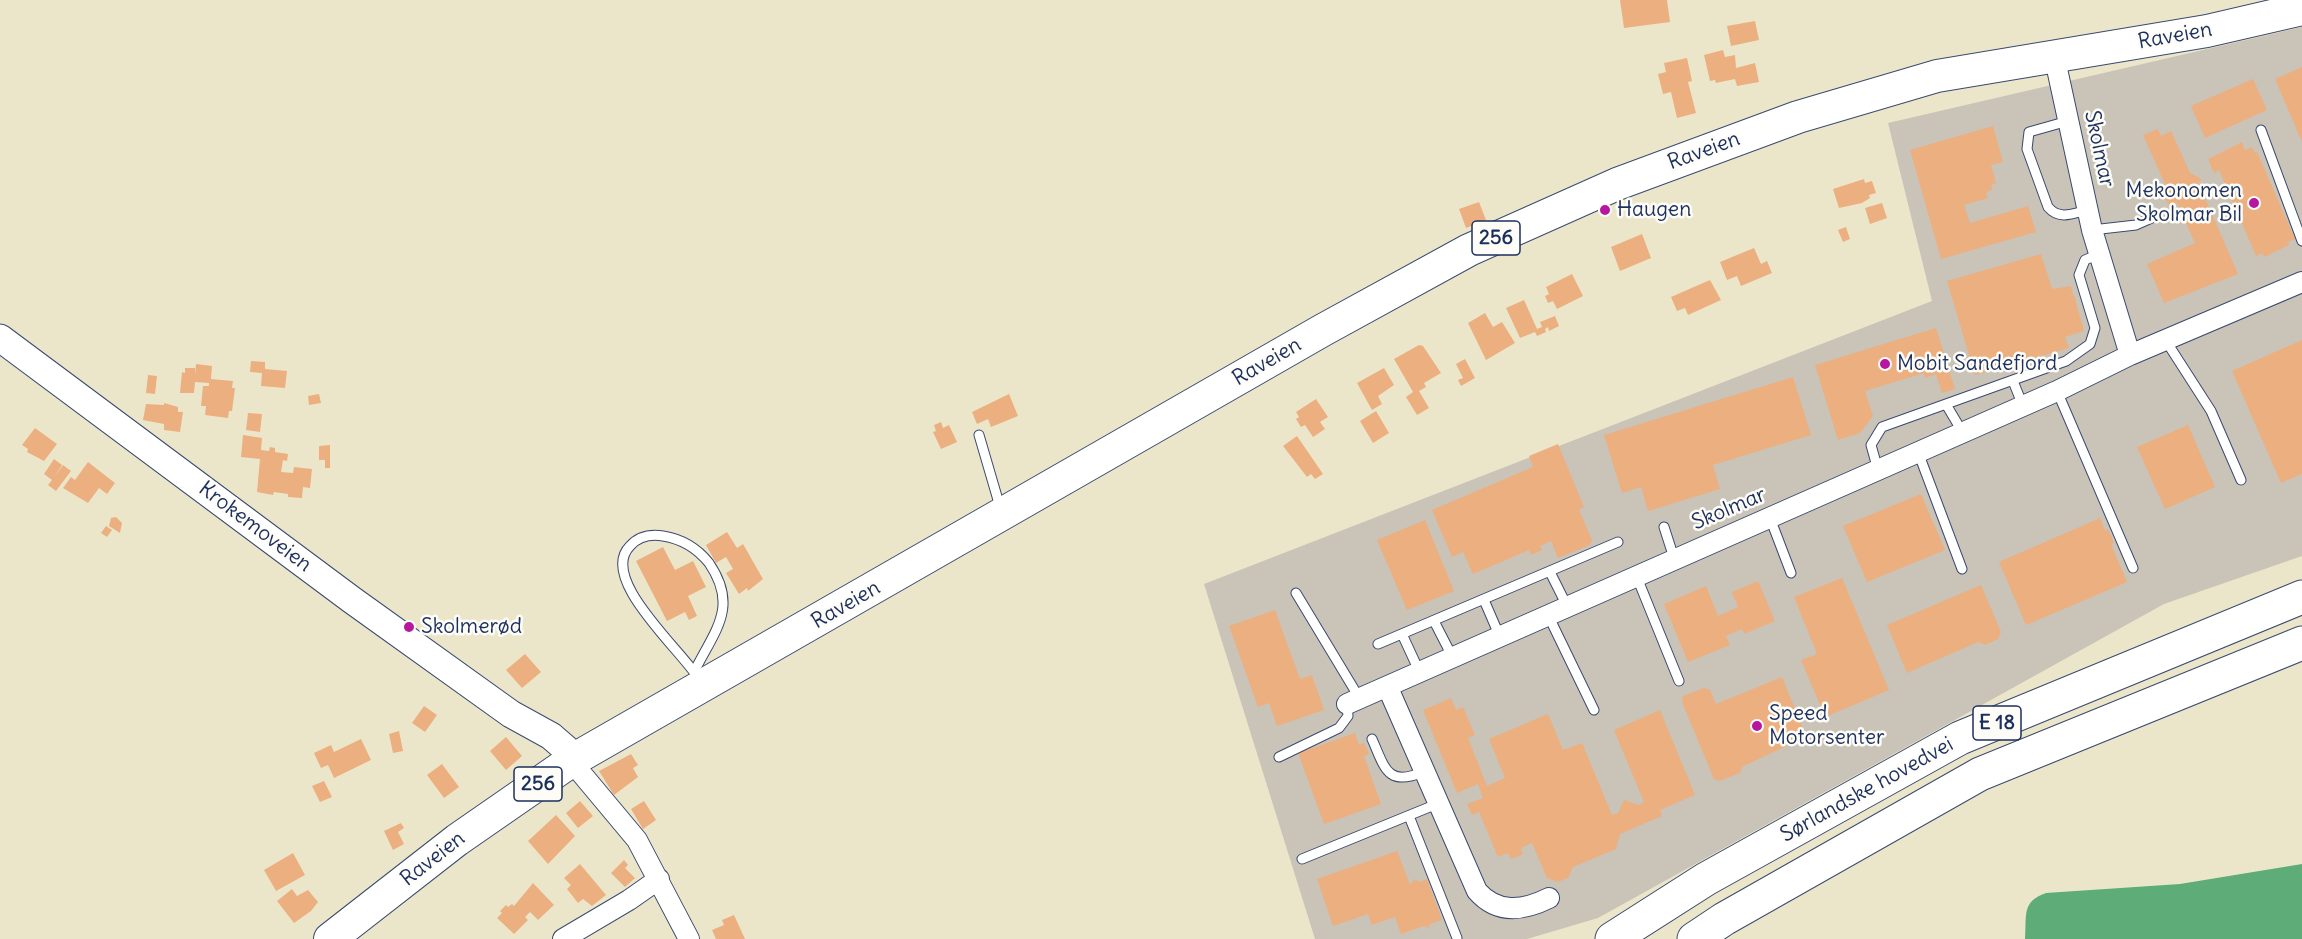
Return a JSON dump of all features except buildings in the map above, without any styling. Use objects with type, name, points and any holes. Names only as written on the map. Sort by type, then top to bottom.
[{"type":"highway","name":"Sørlandske hovedvei","points":[[1612,939],[1706,879],[1960,738],[2302,597]]},
{"type":"highway","name":"Sørlandske hovedvei","points":[[1694,939],[1724,919],[1980,774],[2302,643]]},
{"type":"main road","name":"Raveien","points":[[330,939],[458,840],[571,761],[699,679],[1006,514],[1313,336],[1469,250],[1617,184],[1798,117],[1937,76],[2054,55],[2207,32],[2302,9]]},
{"type":"main road","name":"Krokemoveien","points":[[0,338],[511,714],[554,759],[571,761]]},
{"type":"street","name":"Skolmar","points":[[2054,55],[2092,230],[2130,355]]},
{"type":"street","name":"Skolmar","points":[[1354,702],[1674,558],[2057,391],[2130,355],[2302,282]]},
{"type":"street","points":[[1388,688],[1477,891],[1494,905],[1516,909],[1531,907],[1549,898]]},
{"type":"street","points":[[571,761],[637,840],[689,939]]},
{"type":"street","points":[[563,939],[629,900],[659,879]]},
{"type":"lane","points":[[2068,121],[2029,132],[2027,149],[2048,207],[2054,214],[2060,216],[2087,210]]},
{"type":"lane","points":[[2261,130],[2302,241]]},
{"type":"lane","points":[[2092,230],[2136,225],[2154,218]]},
{"type":"lane","points":[[1878,470],[1871,445],[1882,427],[1947,406],[2066,361],[2090,344],[2095,328],[2079,275],[2085,260],[2099,254]]},
{"type":"lane","points":[[2166,341],[2211,411],[2241,480]]},
{"type":"lane","points":[[2013,381],[2023,406]]},
{"type":"lane","points":[[2057,391],[2133,568]]},
{"type":"lane","points":[[1947,406],[1963,433]]},
{"type":"lane","points":[[979,435],[998,500],[1006,514]]},
{"type":"lane","points":[[1918,452],[1962,568]]},
{"type":"lane","points":[[1770,518],[1791,573]]},
{"type":"lane","points":[[1664,527],[1674,558]]},
{"type":"lane","points":[[657,535],[675,538],[690,545],[710,565],[724,593],[720,623],[699,679],[672,642],[646,615],[631,591],[622,562],[627,548],[639,538],[657,535]]},
{"type":"lane","points":[[1378,644],[1618,542]]},
{"type":"lane","points":[[1550,572],[1567,606]]},
{"type":"lane","points":[[1636,575],[1679,681]]},
{"type":"lane","points":[[1279,757],[1339,728],[1354,702],[1296,593]]},
{"type":"lane","points":[[1484,600],[1500,637]]},
{"type":"lane","points":[[1548,615],[1594,710]]},
{"type":"lane","points":[[1434,621],[1453,658]]},
{"type":"lane","points":[[1402,634],[1420,673]]},
{"type":"lane","points":[[1372,739],[1387,771],[1393,777],[1408,778],[1423,772]]},
{"type":"lane","points":[[1302,859],[1437,804]]},
{"type":"lane","points":[[1409,816],[1457,938]]},
{"type":"shaded area","points":[[2302,27],[2302,556],[2164,604],[1598,918],[1527,939],[1315,939],[1204,584],[1932,301],[1888,123]]},
{"type":"green space","points":[[2302,864],[2302,939],[2025,939],[2029,905],[2046,893],[2180,884]]},
{"type":"place","name":"Mekonomen Skolmar Bil","points":[[2254,203]]},
{"type":"place","name":"Haugen","points":[[1605,210]]},
{"type":"place","name":"Mobit Sandefjord","points":[[1885,364]]},
{"type":"place","name":"Skolmerød","points":[[409,627]]},
{"type":"place","name":"Speed Motorsenter","points":[[1757,726]]}]
